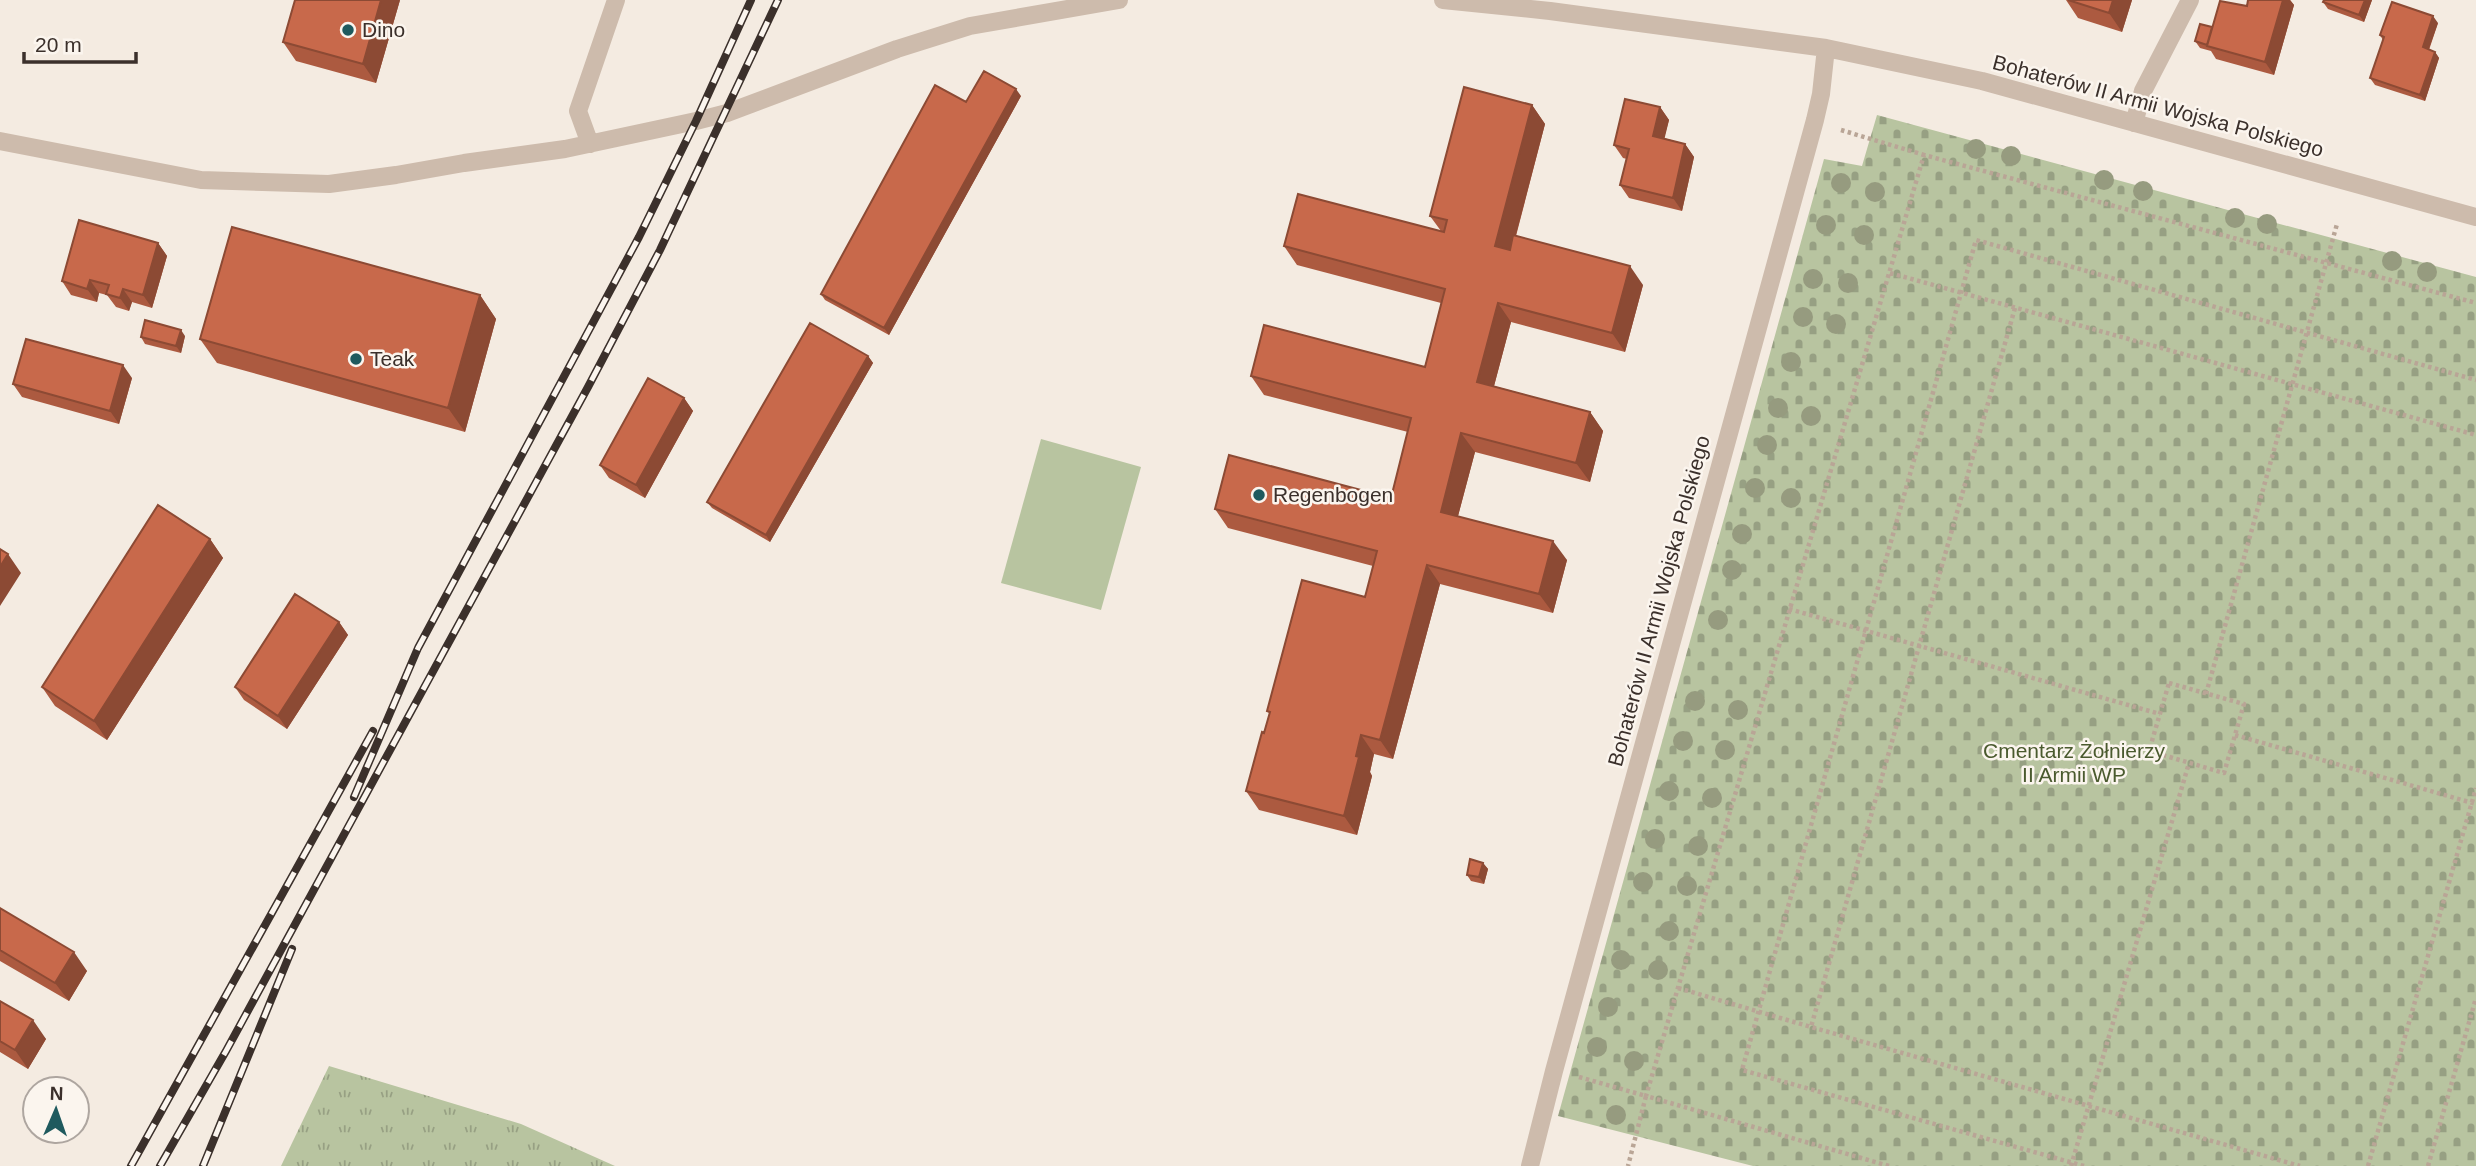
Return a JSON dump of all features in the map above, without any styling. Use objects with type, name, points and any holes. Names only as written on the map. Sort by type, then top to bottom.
[{"type":"street","points":[[590,144],[578,111],[616,0]]},
{"type":"street","points":[[1,144],[201,180],[329,184],[590,144],[727,113],[897,49],[970,26],[1119,0]]},
{"type":"street","name":"Bohaterów II Armii Wojska Polskiego","points":[[1443,0],[1494,2],[1826,48],[1982,81],[2476,217]]},
{"type":"street","points":[[2134,123],[2143,91],[2190,0]]},
{"type":"street","name":"Bohaterów II Armii Wojska Polskiego","points":[[1531,1166],[1554,1071],[1815,120],[1826,48]]},
{"type":"path","points":[[1862,137],[2476,303]]},
{"type":"path","points":[[1628,1166],[1646,1096],[1924,155]]},
{"type":"path","points":[[2206,694],[2337,224]]},
{"type":"path","points":[[2084,1166],[1742,1070],[1976,240],[2476,380]]},
{"type":"path","points":[[1889,274],[2476,435]]},
{"type":"path","points":[[1811,1027],[2015,308]]},
{"type":"path","points":[[1789,609],[2160,714]]},
{"type":"path","points":[[2169,683],[2244,704],[2224,773],[2149,751],[2160,714],[2169,683]]},
{"type":"path","points":[[2235,735],[2474,804]]},
{"type":"path","points":[[2071,1164],[2189,763]]},
{"type":"path","points":[[2368,1166],[2474,804],[2476,788]]},
{"type":"path","points":[[1678,988],[2300,1166]]},
{"type":"path","points":[[2428,1166],[2476,998]]},
{"type":"path","points":[[1554,1071],[1889,1166]]},
{"type":"green space","name":"Cmentarz Żołnierzy II Armii WP","points":[[1877,115],[2476,277],[2476,1166],[1753,1166],[1558,1116],[1824,159],[1862,166]]},
{"type":"green space","points":[[1041,439],[1141,467],[1101,610],[1001,583]]},
{"type":"green space","points":[[329,1066],[521,1124],[615,1166],[281,1166]]},
{"type":"building","name":"Dino","points":[[295,0],[381,0],[363,64],[283,42]]},
{"type":"building","points":[[2068,0],[2113,0],[2109,13]]},
{"type":"building","points":[[2248,0],[2283,0],[2265,62],[2207,46],[2220,1],[2247,6]]},
{"type":"building","points":[[2365,0],[2359,15],[2323,2]]},
{"type":"building","points":[[2392,2],[2433,16],[2423,47],[2435,52],[2420,95],[2370,78],[2384,37],[2380,35]]},
{"type":"building","points":[[2200,24],[2212,27],[2207,45],[2195,41]]},
{"type":"building","points":[[984,71],[1016,89],[884,328],[821,294],[935,85],[966,102]]},
{"type":"building","points":[[1464,87],[1532,105],[1495,246],[1510,250],[1513,235],[1630,266],[1612,333],[1498,303],[1477,382],[1590,412],[1576,463],[1461,433],[1441,512],[1553,541],[1539,594],[1427,565],[1380,740],[1361,735],[1356,756],[1359,757],[1344,816],[1246,791],[1270,712],[1267,711],[1302,580],[1365,597],[1377,551],[1215,509],[1229,455],[1391,498],[1411,418],[1251,376],[1264,325],[1425,367],[1445,289],[1284,246],[1298,194],[1444,232],[1447,220],[1430,216]]},
{"type":"building","points":[[1625,99],[1660,107],[1653,136],[1685,144],[1673,198],[1620,185],[1629,149],[1614,145]]},
{"type":"building","points":[[79,220],[158,243],[143,295],[123,289],[120,298],[106,294],[109,285],[90,280],[87,289],[62,281]]},
{"type":"building","points":[[232,227],[480,295],[448,408],[200,339]]},
{"type":"building","points":[[145,320],[181,330],[176,346],[141,337]]},
{"type":"building","points":[[810,323],[868,356],[766,535],[707,502]]},
{"type":"building","points":[[26,339],[123,365],[110,411],[13,384]]},
{"type":"building","points":[[648,378],[684,398],[636,485],[600,465]]},
{"type":"building","points":[[158,505],[210,539],[94,721],[42,687]]},
{"type":"building","points":[[0,549],[8,554],[0,567]]},
{"type":"building","points":[[295,594],[339,622],[278,716],[235,687]]},
{"type":"building","points":[[1470,859],[1483,863],[1479,877],[1467,875]]},
{"type":"building","points":[[0,908],[74,952],[55,983],[0,950]]},
{"type":"building","points":[[0,1001],[33,1020],[15,1050],[0,1041]]},
{"type":"railway","points":[[354,797],[418,648],[639,237],[751,0]]},
{"type":"railway","points":[[160,1166],[226,1051],[588,387],[660,250],[778,0]]},
{"type":"railway","points":[[131,1166],[373,731]]},
{"type":"railway","points":[[203,1166],[292,949]]},
{"type":"place","name":"Dino","points":[[348,30]]},
{"type":"place","name":"Teak","points":[[356,359]]},
{"type":"place","name":"Regenbogen","points":[[1259,495]]}]
